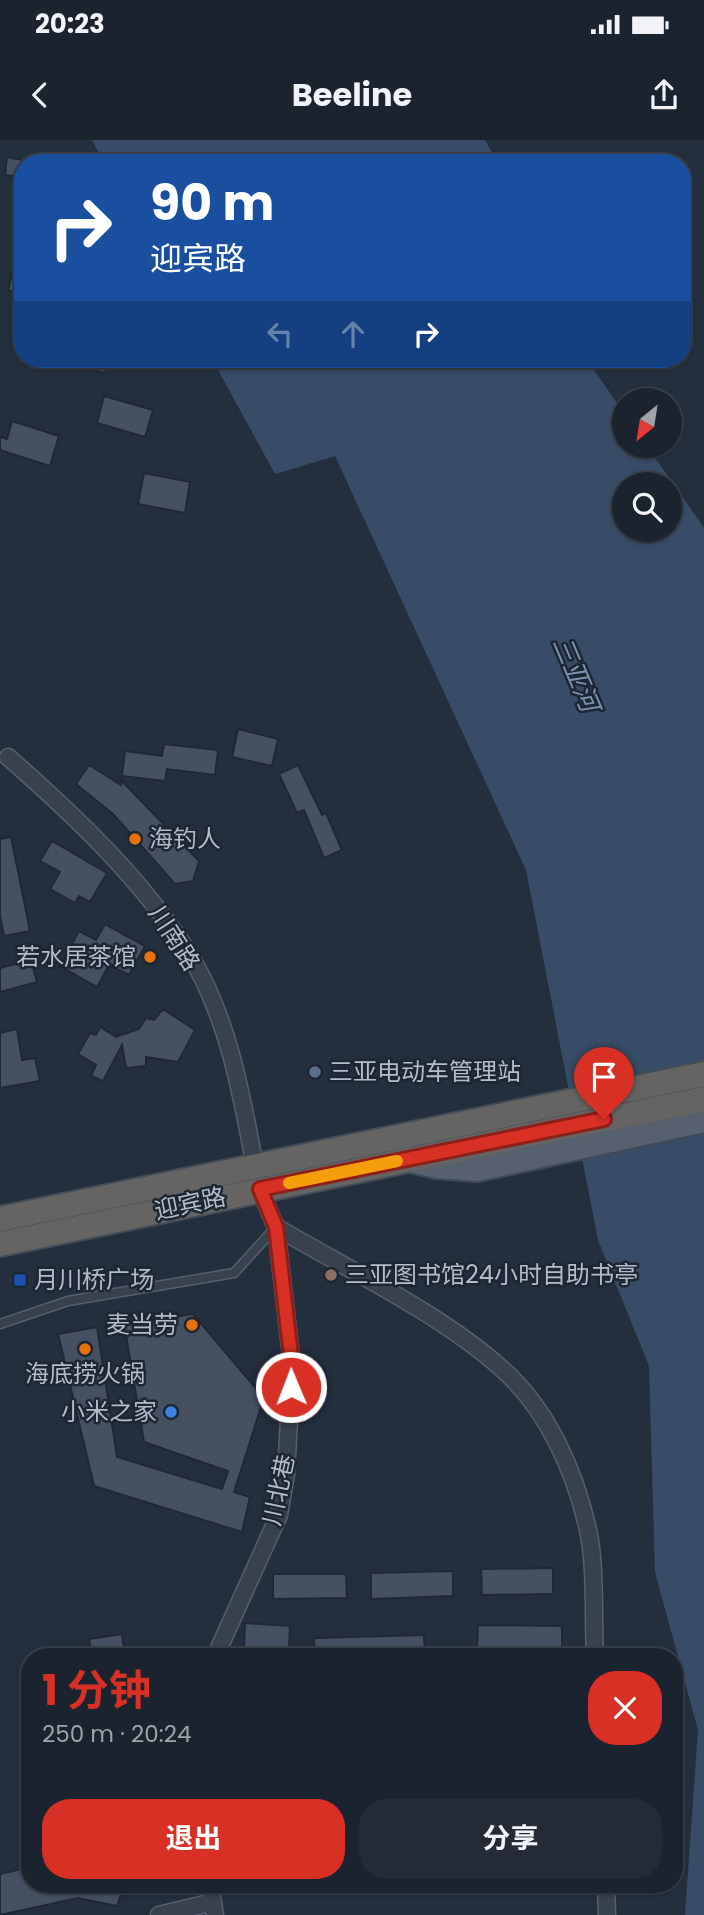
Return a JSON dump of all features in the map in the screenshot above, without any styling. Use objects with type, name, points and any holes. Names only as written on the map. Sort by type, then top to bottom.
[{"type":"highway","points":[[501,1128],[704,1074]]},
{"type":"highway","points":[[501,1128],[704,1099]]},
{"type":"highway","name":"迎宾路","points":[[0,1244],[257,1178],[501,1128]]},
{"type":"highway","name":"迎宾路","points":[[0,1219],[257,1178],[406,1159],[501,1128]]},
{"type":"main road","points":[[406,1159],[458,1168],[504,1164],[704,1120]]},
{"type":"street","name":"川南路","points":[[8,757],[93,839],[151,901],[190,956],[220,1020],[243,1100],[257,1178]]},
{"type":"street","name":"川北巷","points":[[219,1648],[279,1515],[286,1474],[292,1364],[276,1227],[257,1178]]},
{"type":"street","points":[[276,1227],[460,1335],[503,1369],[545,1420],[573,1476],[589,1532],[595,1648]]},
{"type":"street","points":[[606,1893],[607,1915]]},
{"type":"street","points":[[159,1915],[214,1909]]},
{"type":"lane","points":[[0,1324],[68,1301],[234,1273],[276,1227]]},
{"type":"water","points":[[92,140],[485,140],[493,154],[99,154]]},
{"type":"water","name":"三亚河","points":[[217,368],[592,368],[612,396],[612,458],[655,458],[665,472],[612,472],[612,542],[682,542],[682,496],[704,528],[704,1915],[685,1915],[698,1730],[683,1675],[683,1648],[676,1648],[655,1572],[649,1366],[598,1240],[526,870],[335,456],[275,474]]},
{"type":"building","points":[[7,157],[14,158],[14,176],[5,175]]},
{"type":"building","points":[[14,268],[14,292],[8,290]]},
{"type":"building","points":[[88,368],[106,368],[105,373]]},
{"type":"building","points":[[104,396],[153,410],[145,437],[97,423]]},
{"type":"building","points":[[12,421],[59,436],[50,466],[0,450],[0,437],[7,439]]},
{"type":"building","points":[[144,473],[190,482],[185,513],[138,504]]},
{"type":"building","points":[[238,729],[278,739],[272,766],[232,757]]},
{"type":"building","points":[[164,744],[218,750],[215,775],[167,769],[165,781],[122,776],[125,751],[162,756]]},
{"type":"building","points":[[89,765],[121,785],[121,780],[199,861],[193,881],[175,884],[113,814],[76,784]]},
{"type":"building","points":[[298,765],[322,815],[326,813],[342,850],[324,858],[304,810],[297,813],[279,774]]},
{"type":"building","points":[[11,837],[30,931],[4,936],[0,915],[0,839]]},
{"type":"building","points":[[52,841],[107,873],[90,902],[79,896],[75,903],[50,889],[60,872],[40,861]]},
{"type":"building","points":[[105,924],[145,946],[129,975],[109,965],[97,987],[60,966],[79,931],[96,940]]},
{"type":"building","points":[[31,960],[37,982],[0,992],[0,968]]},
{"type":"building","points":[[163,1009],[195,1030],[178,1062],[146,1057],[146,1066],[126,1068],[122,1045],[103,1081],[91,1076],[96,1065],[78,1054],[90,1033],[96,1035],[100,1027],[116,1037],[139,1029],[146,1018],[154,1020]]},
{"type":"building","points":[[17,1029],[22,1060],[35,1058],[40,1081],[0,1088],[0,1033]]},
{"type":"building","points":[[193,1314],[264,1398],[234,1492],[250,1497],[242,1532],[94,1486],[58,1334],[97,1327],[117,1457],[222,1489],[228,1471],[144,1442],[124,1324]]},
{"type":"building","points":[[553,1568],[553,1594],[482,1595],[481,1569]]},
{"type":"building","points":[[453,1571],[453,1596],[371,1599],[371,1573]]},
{"type":"building","points":[[273,1574],[346,1574],[347,1598],[273,1599]]},
{"type":"building","points":[[245,1623],[290,1626],[289,1648],[244,1647]]},
{"type":"building","points":[[478,1625],[562,1626],[562,1648],[477,1647]]},
{"type":"building","points":[[122,1634],[124,1648],[90,1648],[89,1639]]},
{"type":"building","points":[[424,1635],[425,1648],[315,1648],[314,1638]]},
{"type":"building","points":[[21,1869],[21,1893],[121,1893],[117,1906],[78,1898],[0,1915],[0,1874]]},
{"type":"slow traffic","points":[[289,1183],[397,1161]]},
{"type":"place","name":"海钓人","points":[[135,839]]},
{"type":"place","name":"若水居茶馆","points":[[150,957]]},
{"type":"place","name":"三亚电动车管理站","points":[[315,1072]]},
{"type":"place","name":"三亚图书馆24小时自助书亭","points":[[331,1275]]},
{"type":"place","name":"月川桥广场","points":[[20,1280]]},
{"type":"place","name":"麦当劳","points":[[192,1325]]},
{"type":"place","name":"海底捞火锅","points":[[85,1349]]},
{"type":"place","name":"小米之家","points":[[171,1412]]},
{"type":"route","points":[[291,1387],[292,1364],[276,1227],[260,1189],[604,1119]]}]
